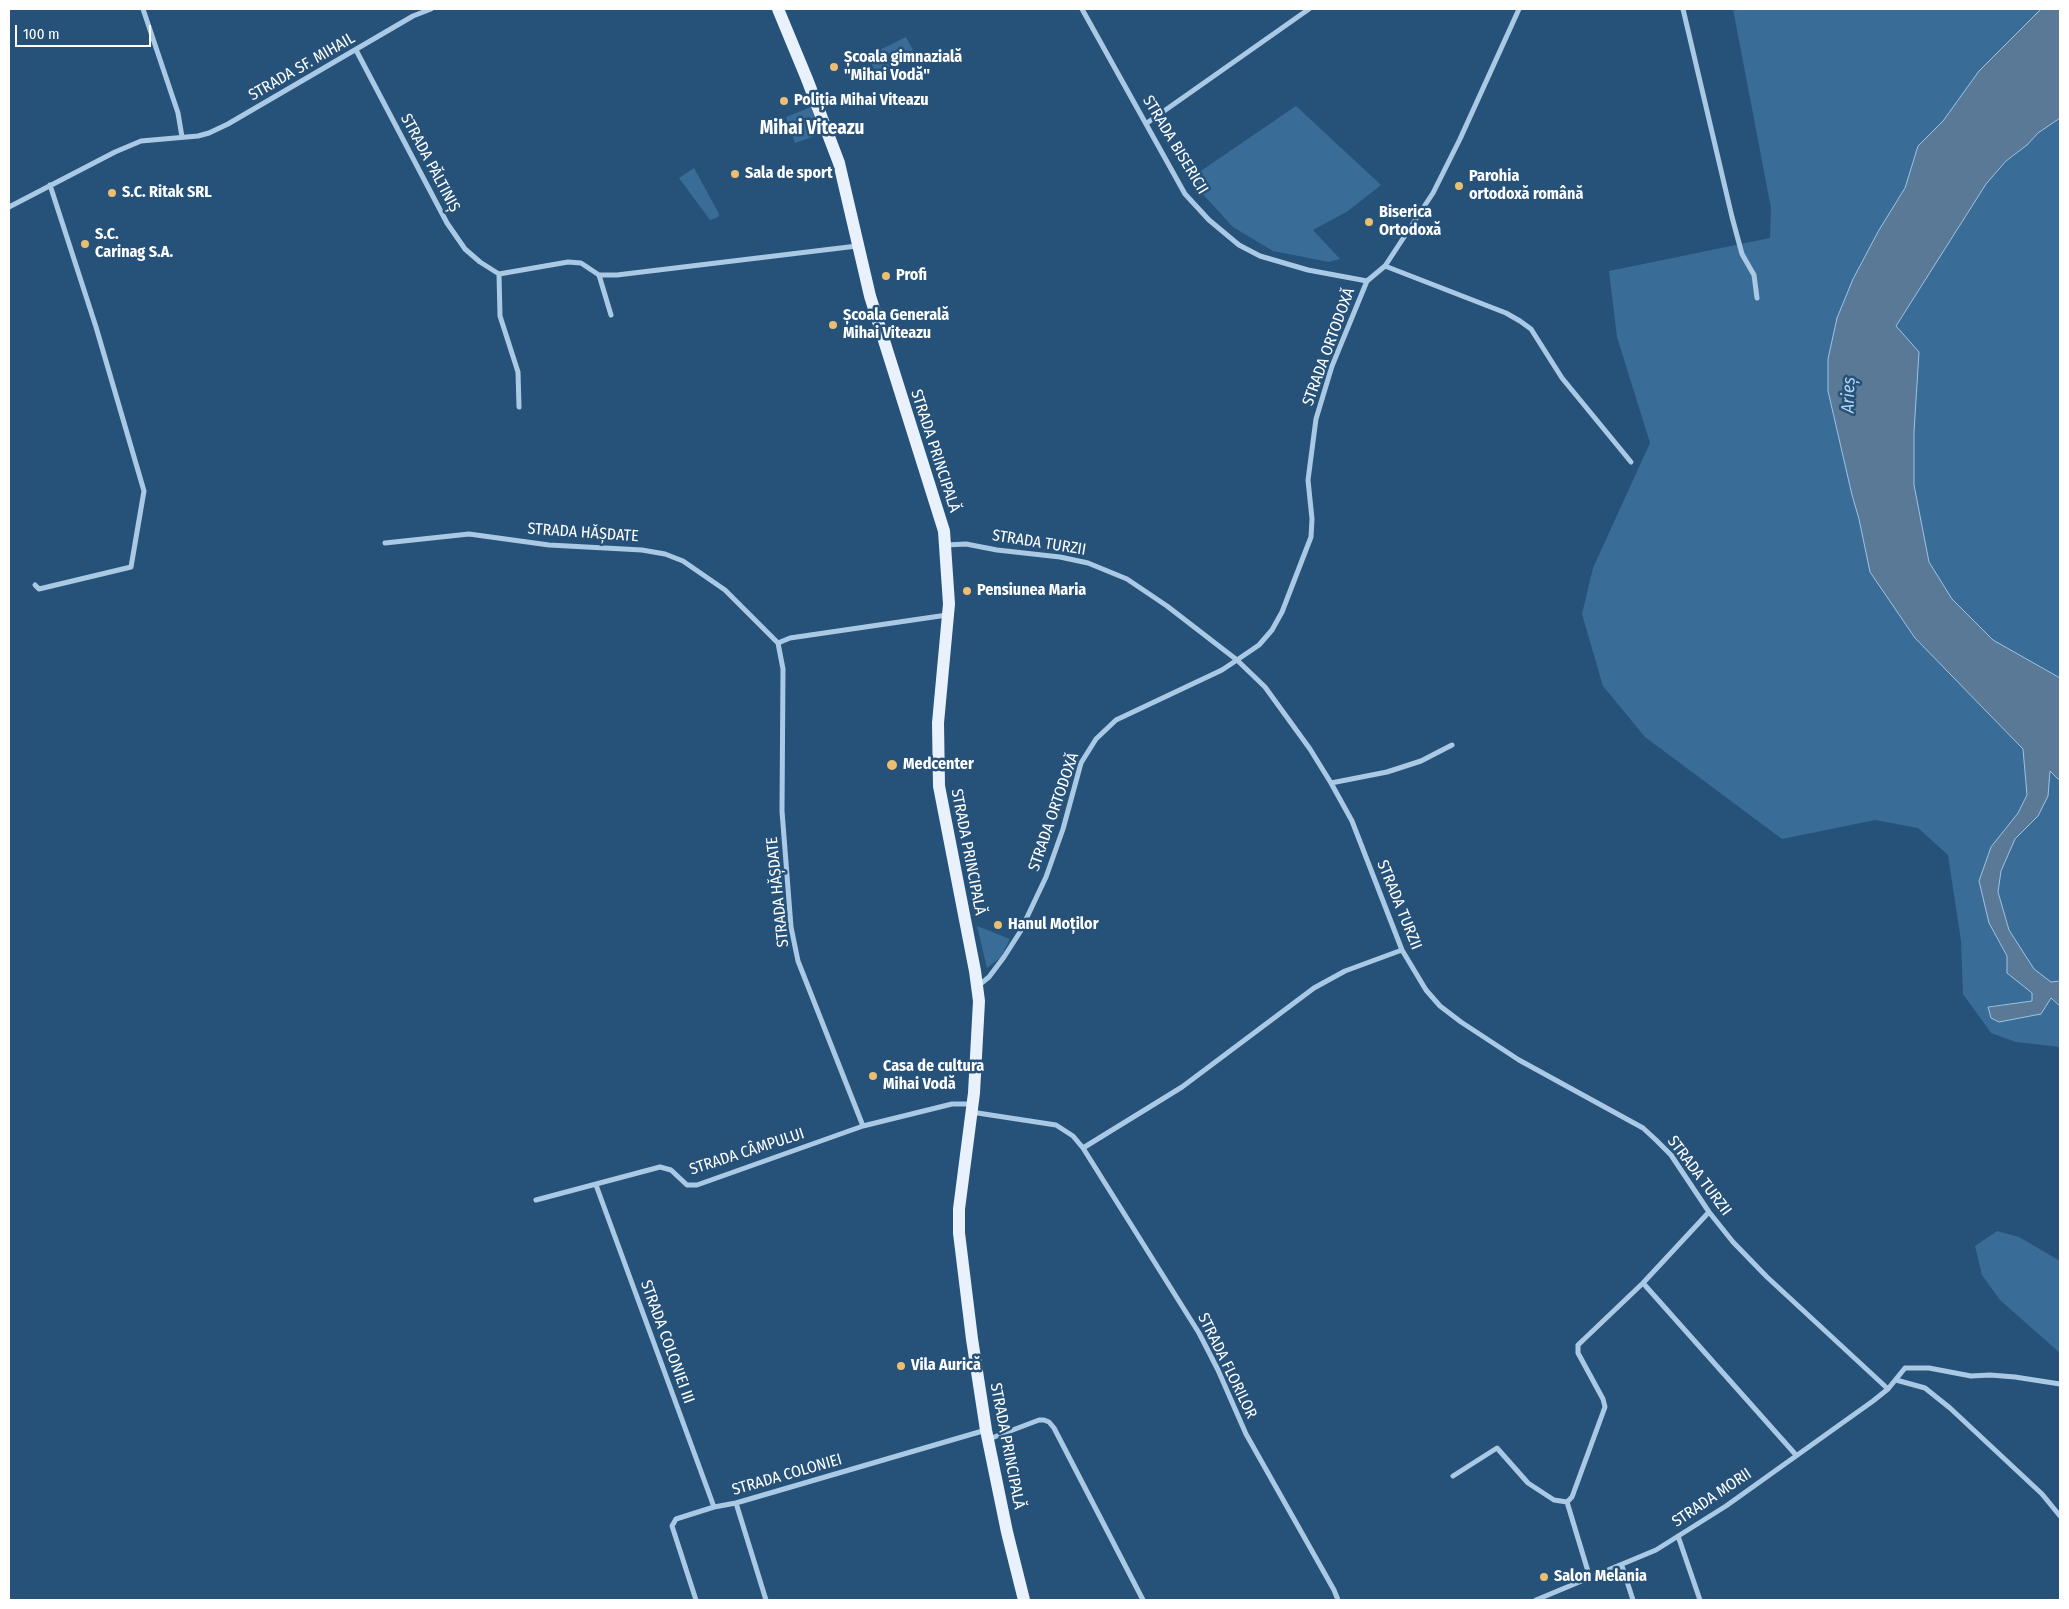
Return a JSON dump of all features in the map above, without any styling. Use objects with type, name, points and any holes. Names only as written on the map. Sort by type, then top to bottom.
[{"type":"main road","name":"STRADA PRINCIPALĂ","points":[[778,9],[839,163],[857,246],[897,385],[942,526],[946,545],[949,615],[938,723],[939,786],[977,986],[979,1020],[972,1108],[959,1209],[959,1233],[973,1351],[987,1435],[1007,1532],[1024,1600]]},
{"type":"street","points":[[143,9],[178,113],[182,137]]},
{"type":"street","name":"STRADA SF. MIHAIL","points":[[9,207],[115,152],[141,141],[209,133],[228,124],[413,16],[431,9]]},
{"type":"street","name":"STRADA BISERICII","points":[[1082,9],[1185,194],[1209,220],[1239,245],[1260,256],[1308,270],[1367,281]]},
{"type":"street","points":[[1147,123],[1308,9]]},
{"type":"street","name":"STRADA ORTODOXĂ","points":[[977,986],[989,976],[1020,932],[1046,877],[1060,837],[1081,764],[1096,739],[1116,720],[1222,670],[1259,645],[1272,630],[1282,612],[1311,537],[1312,519],[1308,480],[1316,419],[1332,366],[1367,281],[1385,266],[1433,193],[1460,139],[1519,9]]},
{"type":"street","points":[[1683,9],[1732,217],[1742,254],[1754,275],[1757,298]]},
{"type":"street","name":"STRADA PĂLTINIȘ","points":[[356,50],[447,223],[465,249],[480,262],[499,274]]},
{"type":"street","points":[[35,585],[39,589],[131,567],[144,491],[96,327],[50,186]]},
{"type":"street","points":[[519,407],[518,372],[500,316],[499,274],[568,262],[581,263],[599,275],[617,275],[857,246]]},
{"type":"street","points":[[1385,266],[1506,313],[1526,325],[1562,378],[1631,462]]},
{"type":"street","points":[[599,275],[610,315]]},
{"type":"street","name":"STRADA HĂȘDATE","points":[[385,543],[469,534],[549,545],[642,550],[666,554],[683,561],[725,590],[778,643],[783,670],[782,811],[791,928],[798,960],[863,1126]]},
{"type":"street","name":"STRADA TURZII","points":[[946,545],[966,544],[997,550],[1060,557],[1088,563],[1127,579],[1166,606],[1236,660],[1265,687],[1310,749],[1331,783],[1352,821],[1402,950],[1426,990],[1440,1006],[1519,1060],[1642,1128],[1671,1155],[1709,1212],[1733,1242],[1766,1277],[1888,1389]]},
{"type":"street","points":[[778,643],[790,638],[949,615]]},
{"type":"street","points":[[1331,783],[1387,772],[1422,761],[1452,745]]},
{"type":"street","points":[[1083,1148],[1182,1087],[1314,988],[1345,971],[1402,950]]},
{"type":"street","name":"STRADA CÂMPULUI","points":[[536,1200],[660,1167],[671,1170],[687,1186],[696,1185],[863,1126],[952,1104],[972,1108]]},
{"type":"street","name":"STRADA FLORILOR","points":[[972,1108],[1056,1125],[1073,1136],[1083,1148],[1199,1333],[1218,1370],[1246,1434],[1338,1600]]},
{"type":"street","name":"STRADA COLONIEI III","points":[[596,1185],[714,1507]]},
{"type":"street","points":[[1567,1502],[1572,1496],[1605,1407],[1603,1399],[1578,1353],[1578,1345],[1643,1282],[1709,1212]]},
{"type":"street","points":[[1643,1282],[1796,1455]]},
{"type":"street","name":"STRADA MORII","points":[[1536,1600],[1622,1566],[1656,1550],[1726,1506],[1888,1389],[1905,1368],[1929,1368],[1971,1376],[2015,1377],[2060,1384]]},
{"type":"street","points":[[1896,1380],[1926,1388],[2042,1494],[2060,1516]]},
{"type":"street","name":"STRADA COLONIEI","points":[[696,1600],[672,1526],[676,1519],[714,1507],[1044,1420],[1049,1422],[1054,1428],[1143,1600]]},
{"type":"street","points":[[1454,1476],[1497,1448],[1528,1484],[1554,1500],[1567,1502]]},
{"type":"street","points":[[736,1502],[766,1600]]},
{"type":"street","points":[[1567,1502],[1590,1578]]},
{"type":"street","points":[[1678,1536],[1700,1600]]},
{"type":"street","points":[[1622,1566],[1633,1600]]},
{"type":"shaded area","points":[[1733,9],[2041,9],[1979,71],[1943,121],[1918,146],[1905,188],[1879,230],[1853,279],[1828,359],[1828,391],[1859,519],[1915,638],[2023,749],[2027,795],[2018,813],[1991,847],[1989,923],[2007,957],[2007,973],[2032,993],[2032,1001],[1988,1006],[1991,1018],[2051,998],[2060,1006],[2060,1047],[2016,1042],[1991,1033],[1963,994],[1961,941],[1948,855],[1918,828],[1875,820],[1782,839],[1645,737],[1603,686],[1582,614],[1593,568],[1650,443],[1617,337],[1609,271],[1770,238],[1771,208]]},
{"type":"shaded area","points":[[906,37],[916,56],[877,75],[868,56]]},
{"type":"shaded area","points":[[1296,106],[1381,185],[1348,211],[1313,230],[1340,259],[1329,262],[1273,251],[1233,227],[1189,179]]},
{"type":"shaded area","points":[[811,107],[821,134],[795,143],[786,117]]},
{"type":"shaded area","points":[[2060,118],[2060,678],[1993,640],[1952,599],[1929,562],[1914,485],[1914,432],[1896,326],[1986,184],[2006,161],[2027,145],[2038,133]]},
{"type":"shaded area","points":[[694,168],[719,214],[718,217],[710,220],[679,178]]},
{"type":"shaded area","points":[[2050,770],[2060,779],[2060,981],[2051,982],[2034,969],[2009,930],[1998,892],[2001,871],[2015,839],[2038,816]]},
{"type":"shaded area","points":[[977,926],[1010,939],[1001,957],[987,968]]},
{"type":"shaded area","points":[[1997,1231],[2019,1237],[2060,1261],[2060,1353],[2000,1300],[1982,1275],[1975,1246]]},
{"type":"water","name":"Arieș","points":[[2041,9],[2060,9],[2060,118],[2038,133],[2027,145],[2006,161],[1986,184],[1896,326],[1919,352],[1914,432],[1914,485],[1929,562],[1952,599],[1993,640],[2060,678],[2060,779],[2050,771],[2048,796],[2038,816],[2015,839],[2001,871],[1998,892],[2009,930],[2034,969],[2051,982],[2060,981],[2060,1006],[2051,998],[2041,1014],[1999,1022],[1991,1018],[1988,1007],[2032,1001],[2032,993],[2007,973],[2007,956],[1989,923],[1979,881],[1991,847],[2018,813],[2027,795],[2023,749],[1915,638],[1870,572],[1828,391],[1828,359],[1837,318],[1853,279],[1879,230],[1905,188],[1918,146],[1943,121],[1979,71]]},
{"type":"place","name":"Școala gimnazială \"Mihai Vodă\"","points":[[834,67]]},
{"type":"place","name":"Poliția Mihai Viteazu","points":[[784,101]]},
{"type":"place","name":"Sala de sport","points":[[735,174]]},
{"type":"place","name":"Parohia ortodoxă română","points":[[1459,186]]},
{"type":"place","name":"S.C. Ritak SRL","points":[[112,193]]},
{"type":"place","name":"Biserica Ortodoxă","points":[[1369,222]]},
{"type":"place","name":"S.C. Carinag S.A.","points":[[85,244]]},
{"type":"place","name":"Profi","points":[[886,276]]},
{"type":"place","name":"Școala Generală Mihai Viteazu","points":[[833,325]]},
{"type":"place","name":"Pensiunea Maria","points":[[967,591]]},
{"type":"place","name":"Medcenter","points":[[892,765]]},
{"type":"place","name":"Hanul Moților","points":[[998,925]]},
{"type":"place","name":"Casa de cultura Mihai Vodă","points":[[873,1076]]},
{"type":"place","name":"Vila Aurică","points":[[901,1366]]},
{"type":"place","name":"Salon Melania","points":[[1544,1577]]},
{"type":"district","name":"Mihai Viteazu","points":[[812,129]]}]
